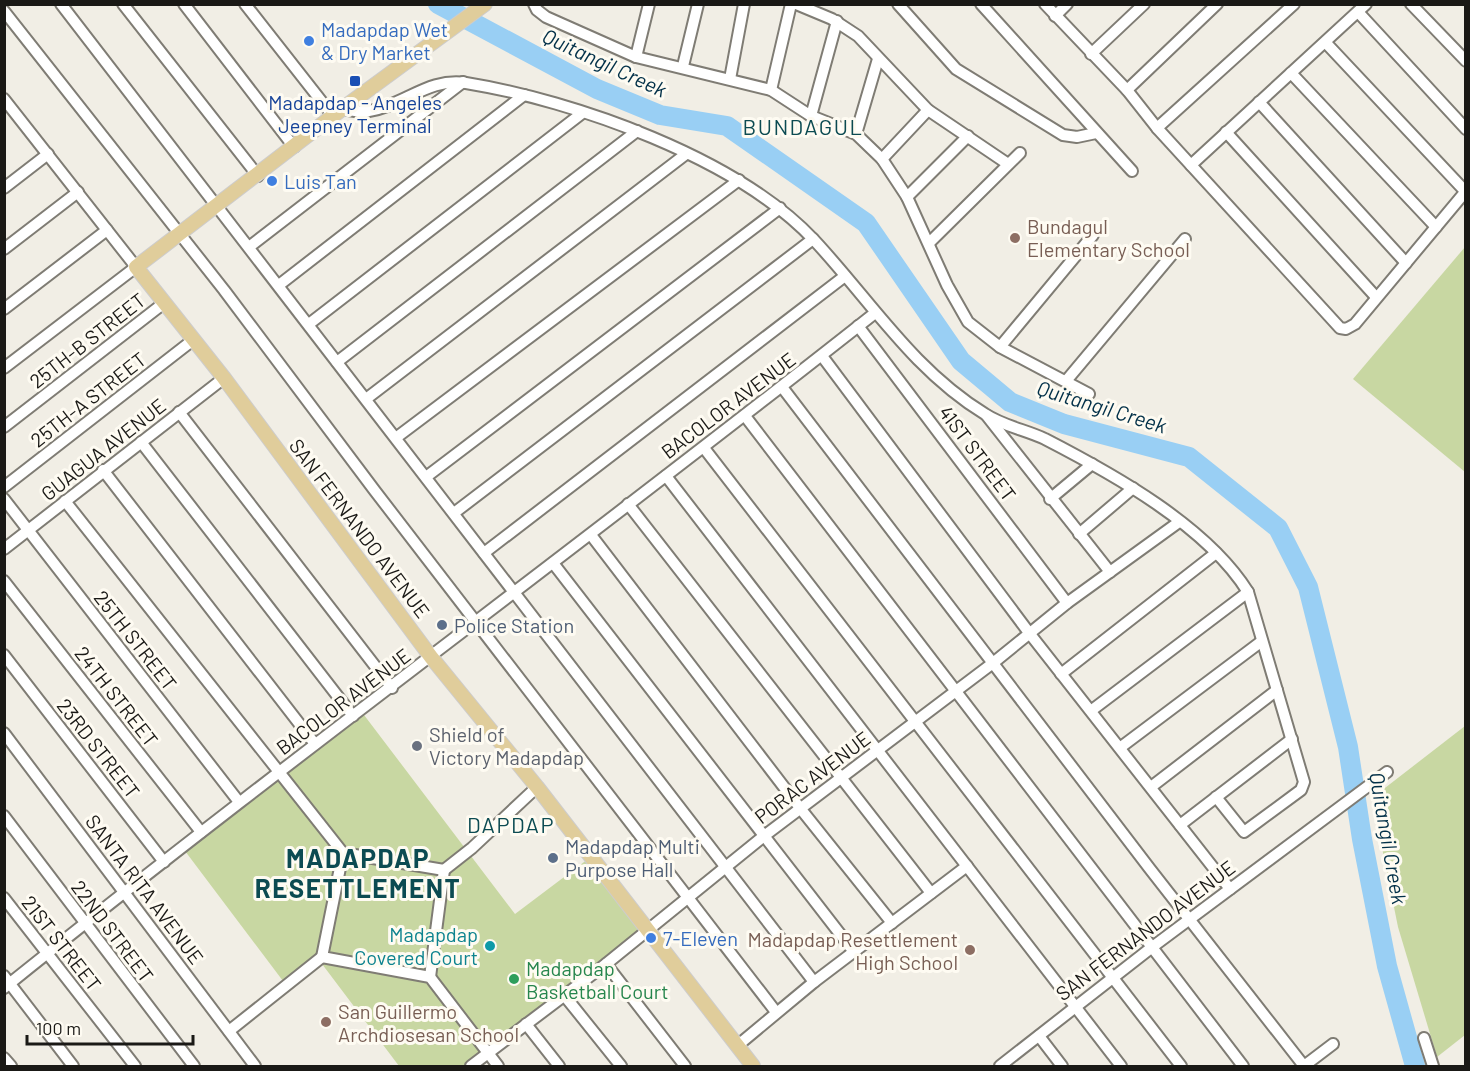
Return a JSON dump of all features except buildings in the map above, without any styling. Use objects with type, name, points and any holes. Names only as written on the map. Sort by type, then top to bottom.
[{"type":"main road","points":[[136,267],[258,176],[337,113],[485,4]]},
{"type":"main road","name":"SAN FERNANDO AVENUE","points":[[136,267],[224,378],[431,657],[537,787],[753,1066]]},
{"type":"street","points":[[61,4],[814,982]]},
{"type":"street","points":[[123,4],[258,176]]},
{"type":"street","points":[[184,4],[294,147]]},
{"type":"street","points":[[245,4],[337,113],[369,111],[436,84],[464,82],[524,95],[638,131],[739,180],[780,208],[813,239],[875,313],[927,370],[987,416],[1110,572]]},
{"type":"street","points":[[534,4],[537,10],[546,17],[636,57],[683,66],[771,90],[811,116],[856,134],[882,159],[907,197],[968,322],[1000,347],[1089,394]]},
{"type":"street","points":[[683,66],[698,4]]},
{"type":"street","points":[[730,79],[744,4]]},
{"type":"street","points":[[771,90],[791,4]]},
{"type":"street","points":[[796,4],[837,21],[858,36],[928,110],[1008,164]]},
{"type":"street","points":[[981,4],[1132,171]]},
{"type":"street","points":[[1046,4],[1127,90],[1157,128],[1340,328],[1346,329],[1355,324],[1465,191],[1326,43]]},
{"type":"street","points":[[1055,16],[1067,4]]},
{"type":"street","points":[[1091,54],[1144,4]]},
{"type":"street","points":[[1127,90],[1217,4]]},
{"type":"street","points":[[1157,128],[1294,4]]},
{"type":"street","points":[[1411,4],[1466,61]]},
{"type":"street","points":[[900,5],[942,55],[975,82],[1063,135],[1073,138],[1096,133]]},
{"type":"street","points":[[636,57],[645,6]]},
{"type":"street","points":[[1191,165],[1362,8],[1466,129]]},
{"type":"street","points":[[4,11],[180,234],[776,1012]]},
{"type":"street","points":[[811,116],[837,21]]},
{"type":"street","points":[[856,134],[878,59]]},
{"type":"street","points":[[1291,73],[1436,227]]},
{"type":"street","points":[[249,247],[464,82]]},
{"type":"street","points":[[279,285],[524,95]]},
{"type":"street","name":"SAN FERNANDO AVENUE","points":[[4,99],[9,114],[48,154],[136,267]]},
{"type":"street","points":[[1259,102],[1406,262]]},
{"type":"street","points":[[882,159],[928,110]]},
{"type":"street","points":[[309,324],[581,114]]},
{"type":"street","points":[[337,362],[638,131]]},
{"type":"street","points":[[1226,132],[1376,297]]},
{"type":"street","points":[[907,197],[968,136]]},
{"type":"street","points":[[928,243],[1020,153]]},
{"type":"street","points":[[4,188],[48,154]]},
{"type":"street","points":[[366,399],[686,154]]},
{"type":"street","points":[[397,438],[739,180]]},
{"type":"street","points":[[4,249],[78,192]]},
{"type":"street","points":[[426,477],[780,208]]},
{"type":"street","points":[[4,309],[107,230]]},
{"type":"street","points":[[1000,347],[1094,236]]},
{"type":"street","points":[[454,513],[813,239]]},
{"type":"street","points":[[1066,381],[1185,239]]},
{"type":"street","points":[[4,368],[136,267]]},
{"type":"street","points":[[484,553],[845,276]]},
{"type":"street","name":"25TH-B STREET","points":[[4,427],[164,303]]},
{"type":"street","name":"BACOLOR AVENUE","points":[[7,983],[48,955],[277,772],[392,688],[875,313]]},
{"type":"street","name":"41ST STREET","points":[[858,326],[1067,603]]},
{"type":"street","name":"25TH-A STREET","points":[[4,487],[193,340]]},
{"type":"street","points":[[822,356],[1030,634],[1092,710],[1230,889]]},
{"type":"street","name":"GUAGUA AVENUE","points":[[4,549],[224,378]]},
{"type":"street","points":[[782,387],[1304,1066],[1333,1044]]},
{"type":"street","points":[[178,412],[392,688]]},
{"type":"street","points":[[745,416],[1243,1066]]},
{"type":"street","points":[[987,416],[1042,438],[1133,488],[1216,553],[1248,592],[1303,778],[1301,790],[1244,832],[1216,797]]},
{"type":"street","points":[[141,442],[353,716]]},
{"type":"street","points":[[704,448],[1181,1066]]},
{"type":"street","points":[[1050,498],[1092,464]]},
{"type":"street","points":[[103,470],[315,744]]},
{"type":"street","points":[[666,476],[1121,1066]]},
{"type":"street","points":[[1078,534],[1133,488]]},
{"type":"street","name":"25TH STREET","points":[[4,499],[239,802]]},
{"type":"street","points":[[65,501],[343,853],[444,870]]},
{"type":"street","points":[[628,504],[931,892]]},
{"type":"street","name":"PORAC AVENUE","points":[[471,1066],[606,964],[800,808],[993,663],[1067,603],[1179,522]]},
{"type":"street","points":[[591,535],[800,808],[892,923]]},
{"type":"street","points":[[1061,674],[1216,553]]},
{"type":"street","points":[[553,563],[854,952]]},
{"type":"street","name":"24TH STREET","points":[[4,581],[201,832]]},
{"type":"street","points":[[1092,710],[1248,592]]},
{"type":"street","points":[[1121,747],[1262,641]]},
{"type":"street","name":"23RD STREET","points":[[4,655],[164,862]]},
{"type":"street","points":[[1150,787],[1277,690]]},
{"type":"street","name":"SANTA RITA AVENUE","points":[[4,734],[126,892],[255,1066]]},
{"type":"street","points":[[1180,825],[1292,739]]},
{"type":"street","name":"SAN FERNANDO AVENUE","points":[[1000,1066],[1151,948],[1387,772]]},
{"type":"street","points":[[430,977],[444,870],[472,848],[537,787]]},
{"type":"street","name":"22ND STREET","points":[[4,816],[194,1066]]},
{"type":"street","points":[[229,1031],[322,957],[343,853]]},
{"type":"street","points":[[737,1046],[814,982],[967,866]]},
{"type":"street","name":"21ST STREET","points":[[4,898],[135,1066]]},
{"type":"street","points":[[322,957],[430,977],[498,1066]]},
{"type":"street","points":[[606,964],[685,1066]]},
{"type":"street","points":[[7,983],[73,1066]]},
{"type":"street","points":[[564,995],[621,1066]]},
{"type":"street","points":[[526,1024],[560,1066]]},
{"type":"street","points":[[1039,1036],[1062,1066]]},
{"type":"street","points":[[1424,1038],[1433,1066]]},
{"type":"street","points":[[4,1059],[11,1066]]},
{"type":"green space","points":[[1465,247],[1465,472],[1353,379]]},
{"type":"green space","points":[[361,711],[515,914],[588,859],[643,932],[466,1066],[399,1066],[319,960],[286,985],[182,847]]},
{"type":"green space","points":[[1465,726],[1465,1035],[1437,1057],[1398,927],[1372,798]]},
{"type":"waterway","name":"Quitangil Creek","points":[[438,4],[597,89],[660,115],[727,126],[866,223],[961,361],[1010,402],[1064,424],[1189,457],[1278,528],[1308,587],[1348,747],[1362,839],[1387,966],[1415,1066]]},
{"type":"place","name":"Madapdap Wet & Dry Market","points":[[309,41]]},
{"type":"place","name":"Madapdap - Angeles Jeepney Terminal","points":[[355,81]]},
{"type":"place","name":"Luis Tan","points":[[272,181]]},
{"type":"place","name":"Bundagul Elementary School","points":[[1015,238]]},
{"type":"place","name":"Police Station","points":[[442,625]]},
{"type":"place","name":"Shield of Victory Madapdap","points":[[417,746]]},
{"type":"place","name":"Madapdap Multi Purpose Hall","points":[[553,858]]},
{"type":"place","name":"7-Eleven","points":[[651,938]]},
{"type":"place","name":"Madapdap Covered Court","points":[[490,946]]},
{"type":"place","name":"Madapdap Resettlement High School","points":[[970,950]]},
{"type":"place","name":"Madapdap Basketball Court","points":[[514,979]]},
{"type":"place","name":"San Guillermo Archdiosesan School","points":[[326,1022]]},
{"type":"district","name":"BUNDAGUL","points":[[803,126]]},
{"type":"district","name":"DAPDAP","points":[[511,824]]},
{"type":"district","name":"MADAPDAP RESETTLEMENT","points":[[358,872]]}]
